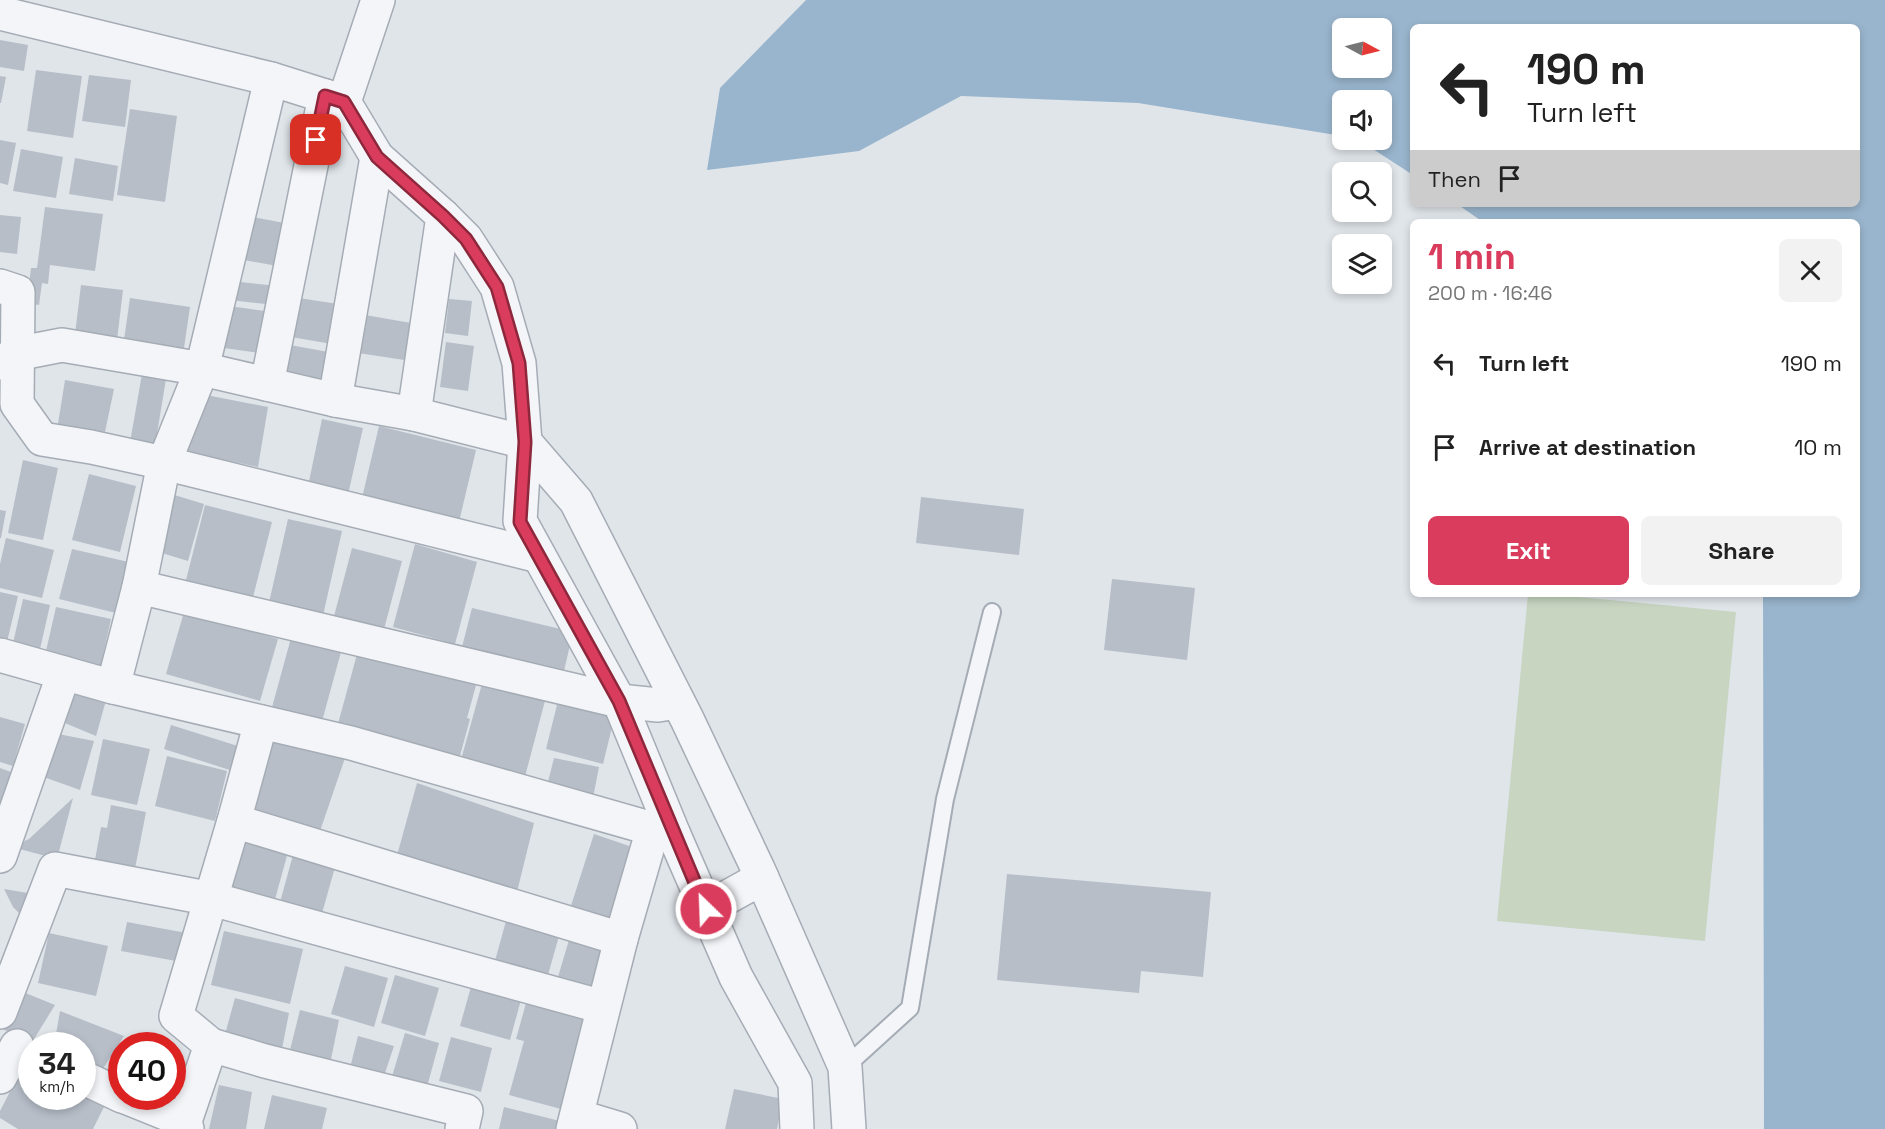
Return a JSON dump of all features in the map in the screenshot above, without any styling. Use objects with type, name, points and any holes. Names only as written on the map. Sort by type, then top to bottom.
[{"type":"street","points":[[267,384],[334,99],[378,0]]},
{"type":"street","points":[[0,13],[271,79],[334,99],[377,157],[466,239],[497,287],[519,363],[525,442],[520,522],[619,701],[663,832],[706,909],[736,976],[795,1083],[797,1129]]},
{"type":"street","points":[[112,687],[139,586],[164,463],[202,369],[271,79]]},
{"type":"street","points":[[335,400],[377,157]]},
{"type":"street","points":[[414,414],[443,216]]},
{"type":"street","points":[[0,286],[18,292],[8,358],[17,404],[42,439],[164,463],[539,556]]},
{"type":"street","points":[[8,358],[62,345],[202,369],[335,400],[414,414],[525,442],[576,501],[678,702],[762,878],[844,1067],[849,1129]]},
{"type":"street","points":[[139,586],[619,701],[658,705],[678,702]]},
{"type":"street","points":[[0,655],[112,687],[351,743],[663,832]]},
{"type":"street","points":[[0,856],[64,673]]},
{"type":"street","points":[[261,722],[212,899],[176,1016],[211,1045],[265,1061],[465,1111],[462,1129]]},
{"type":"street","points":[[234,821],[621,939]]},
{"type":"street","points":[[620,1129],[575,1123],[621,939],[663,832]]},
{"type":"street","points":[[0,1012],[55,869],[212,899],[603,1007]]},
{"type":"street","points":[[706,909],[762,878]]},
{"type":"street","points":[[140,1110],[186,1125],[211,1045]]},
{"type":"street","points":[[0,1077],[16,1046]]},
{"type":"lane","points":[[844,1067],[910,1008],[945,799],[992,612]]},
{"type":"green space","points":[[1528,597],[1579,597],[1736,612],[1705,941],[1497,921]]},
{"type":"water","points":[[806,0],[1885,0],[1885,1129],[1764,1129],[1763,597],[1860,597],[1860,219],[1479,219],[1461,207],[1860,207],[1860,24],[1410,24],[1410,173],[1374,150],[1392,150],[1392,90],[1332,90],[1332,134],[1138,103],[961,96],[859,151],[707,170],[720,88]]},
{"type":"building","points":[[0,40],[28,45],[24,71],[0,67]]},
{"type":"building","points":[[36,70],[82,76],[73,138],[27,131]]},
{"type":"building","points":[[89,75],[131,80],[125,127],[82,121]]},
{"type":"building","points":[[0,76],[6,77],[1,103],[0,103]]},
{"type":"building","points":[[130,109],[177,116],[165,202],[117,195]]},
{"type":"building","points":[[0,140],[16,143],[8,185],[0,183]]},
{"type":"building","points":[[21,149],[63,157],[56,198],[13,191]]},
{"type":"building","points":[[75,158],[118,166],[113,201],[69,194]]},
{"type":"building","points":[[45,207],[103,214],[95,271],[50,265],[48,284],[42,283],[39,305],[27,303],[31,268],[37,268]]},
{"type":"building","points":[[0,215],[21,217],[17,254],[0,252]]},
{"type":"building","points":[[252,217],[295,225],[288,268],[244,260]]},
{"type":"building","points":[[232,281],[277,286],[275,305],[230,300]]},
{"type":"building","points":[[81,285],[123,290],[117,340],[75,334]]},
{"type":"building","points":[[292,297],[338,304],[332,344],[285,336]]},
{"type":"building","points":[[130,298],[190,307],[184,348],[124,340]]},
{"type":"building","points":[[449,299],[472,301],[468,336],[445,333]]},
{"type":"building","points":[[229,306],[265,311],[267,354],[224,348]]},
{"type":"building","points":[[365,315],[417,324],[411,361],[358,353]]},
{"type":"building","points":[[446,342],[474,346],[468,391],[440,387]]},
{"type":"building","points":[[279,343],[334,353],[328,390],[273,381]]},
{"type":"building","points":[[142,374],[166,379],[154,452],[129,448]]},
{"type":"building","points":[[65,380],[114,389],[105,432],[58,424]]},
{"type":"building","points":[[206,395],[268,407],[258,467],[187,452],[194,417],[201,418]]},
{"type":"building","points":[[322,419],[363,428],[347,499],[307,491]]},
{"type":"building","points":[[379,426],[476,450],[459,522],[362,498]]},
{"type":"building","points":[[23,460],[58,468],[43,540],[8,533]]},
{"type":"building","points":[[89,474],[136,486],[120,552],[72,540]]},
{"type":"building","points":[[168,493],[204,504],[188,561],[152,550]]},
{"type":"building","points":[[921,497],[1024,509],[1019,555],[916,543]]},
{"type":"building","points":[[205,505],[272,522],[250,609],[183,592]]},
{"type":"building","points":[[0,510],[6,511],[1,538],[0,538]]},
{"type":"building","points":[[288,519],[342,531],[322,620],[268,607]]},
{"type":"building","points":[[6,538],[54,550],[42,598],[0,588],[0,564]]},
{"type":"building","points":[[415,544],[477,562],[455,644],[393,627]]},
{"type":"building","points":[[352,548],[402,561],[383,633],[333,620]]},
{"type":"building","points":[[72,549],[133,563],[120,614],[59,599]]},
{"type":"building","points":[[1112,579],[1195,588],[1187,660],[1104,650]]},
{"type":"building","points":[[0,592],[18,596],[6,646],[0,644]]},
{"type":"building","points":[[23,599],[50,605],[38,658],[11,652]]},
{"type":"building","points":[[56,607],[111,619],[99,673],[44,660]]},
{"type":"building","points":[[472,608],[573,632],[564,671],[462,647]]},
{"type":"building","points":[[184,612],[278,639],[260,701],[166,674]]},
{"type":"building","points":[[291,638],[341,652],[321,725],[271,711]]},
{"type":"building","points":[[359,647],[478,678],[458,763],[336,731]]},
{"type":"building","points":[[483,680],[546,697],[523,784],[459,767]]},
{"type":"building","points":[[67,692],[107,697],[96,736],[60,721]]},
{"type":"building","points":[[559,697],[616,711],[603,764],[546,749]]},
{"type":"building","points":[[0,717],[25,724],[13,766],[0,762]]},
{"type":"building","points":[[171,725],[241,747],[233,771],[164,749]]},
{"type":"building","points":[[276,732],[346,755],[319,834],[250,811]]},
{"type":"building","points":[[53,733],[94,741],[80,790],[41,776]]},
{"type":"building","points":[[103,739],[150,749],[137,805],[91,795]]},
{"type":"building","points":[[167,756],[227,771],[215,821],[155,806]]},
{"type":"building","points":[[554,758],[599,767],[592,803],[546,790]]},
{"type":"building","points":[[0,768],[11,772],[1,807],[0,807]]},
{"type":"building","points":[[417,783],[534,823],[515,900],[396,859]]},
{"type":"building","points":[[73,798],[57,859],[12,847],[29,839]]},
{"type":"building","points":[[111,805],[146,812],[133,879],[93,871],[101,827],[107,828]]},
{"type":"building","points":[[594,834],[641,850],[615,930],[568,915]]},
{"type":"building","points":[[240,839],[288,852],[274,903],[227,891]]},
{"type":"building","points":[[293,855],[335,867],[321,917],[279,906]]},
{"type":"building","points":[[1007,874],[1211,892],[1203,977],[1141,971],[1139,993],[997,980]]},
{"type":"building","points":[[4,889],[34,894],[24,918],[13,907]]},
{"type":"building","points":[[506,921],[559,936],[546,982],[493,968]]},
{"type":"building","points":[[127,922],[192,934],[187,963],[121,951]]},
{"type":"building","points":[[224,931],[303,949],[290,1004],[211,985]]},
{"type":"building","points":[[49,933],[108,946],[96,996],[38,983]]},
{"type":"building","points":[[569,940],[608,952],[594,999],[555,987]]},
{"type":"building","points":[[345,966],[388,978],[374,1027],[331,1014]]},
{"type":"building","points":[[395,975],[439,988],[425,1036],[381,1023]]},
{"type":"building","points":[[474,976],[524,989],[510,1040],[460,1026]]},
{"type":"building","points":[[18,990],[55,1005],[38,1032],[18,1032],[18,1034],[4,1030]]},
{"type":"building","points":[[528,996],[596,1014],[572,1112],[509,1095],[524,1041],[516,1039]]},
{"type":"building","points":[[235,998],[289,1013],[281,1054],[224,1038]]},
{"type":"building","points":[[300,1010],[339,1020],[329,1069],[288,1058]]},
{"type":"building","points":[[60,1011],[114,1032],[108,1032],[108,1061],[102,1070],[96,1067],[96,1032],[56,1032]]},
{"type":"building","points":[[405,1033],[439,1043],[425,1094],[390,1083]]},
{"type":"building","points":[[358,1036],[394,1046],[385,1073],[351,1064]]},
{"type":"building","points":[[451,1037],[492,1048],[481,1092],[439,1081]]},
{"type":"building","points":[[18,1076],[18,1110],[96,1110],[96,1092],[108,1099],[93,1129],[18,1129],[0,1118],[0,1111]]},
{"type":"building","points":[[219,1085],[252,1092],[246,1129],[209,1129]]},
{"type":"building","points":[[734,1089],[783,1099],[777,1129],[725,1129]]},
{"type":"building","points":[[272,1095],[327,1108],[322,1129],[264,1129]]},
{"type":"building","points":[[504,1107],[564,1122],[562,1129],[499,1129]]},
{"type":"route","points":[[316,140],[325,96],[344,102],[377,157],[466,239],[497,287],[519,363],[525,442],[520,522],[619,701],[706,909]]}]
